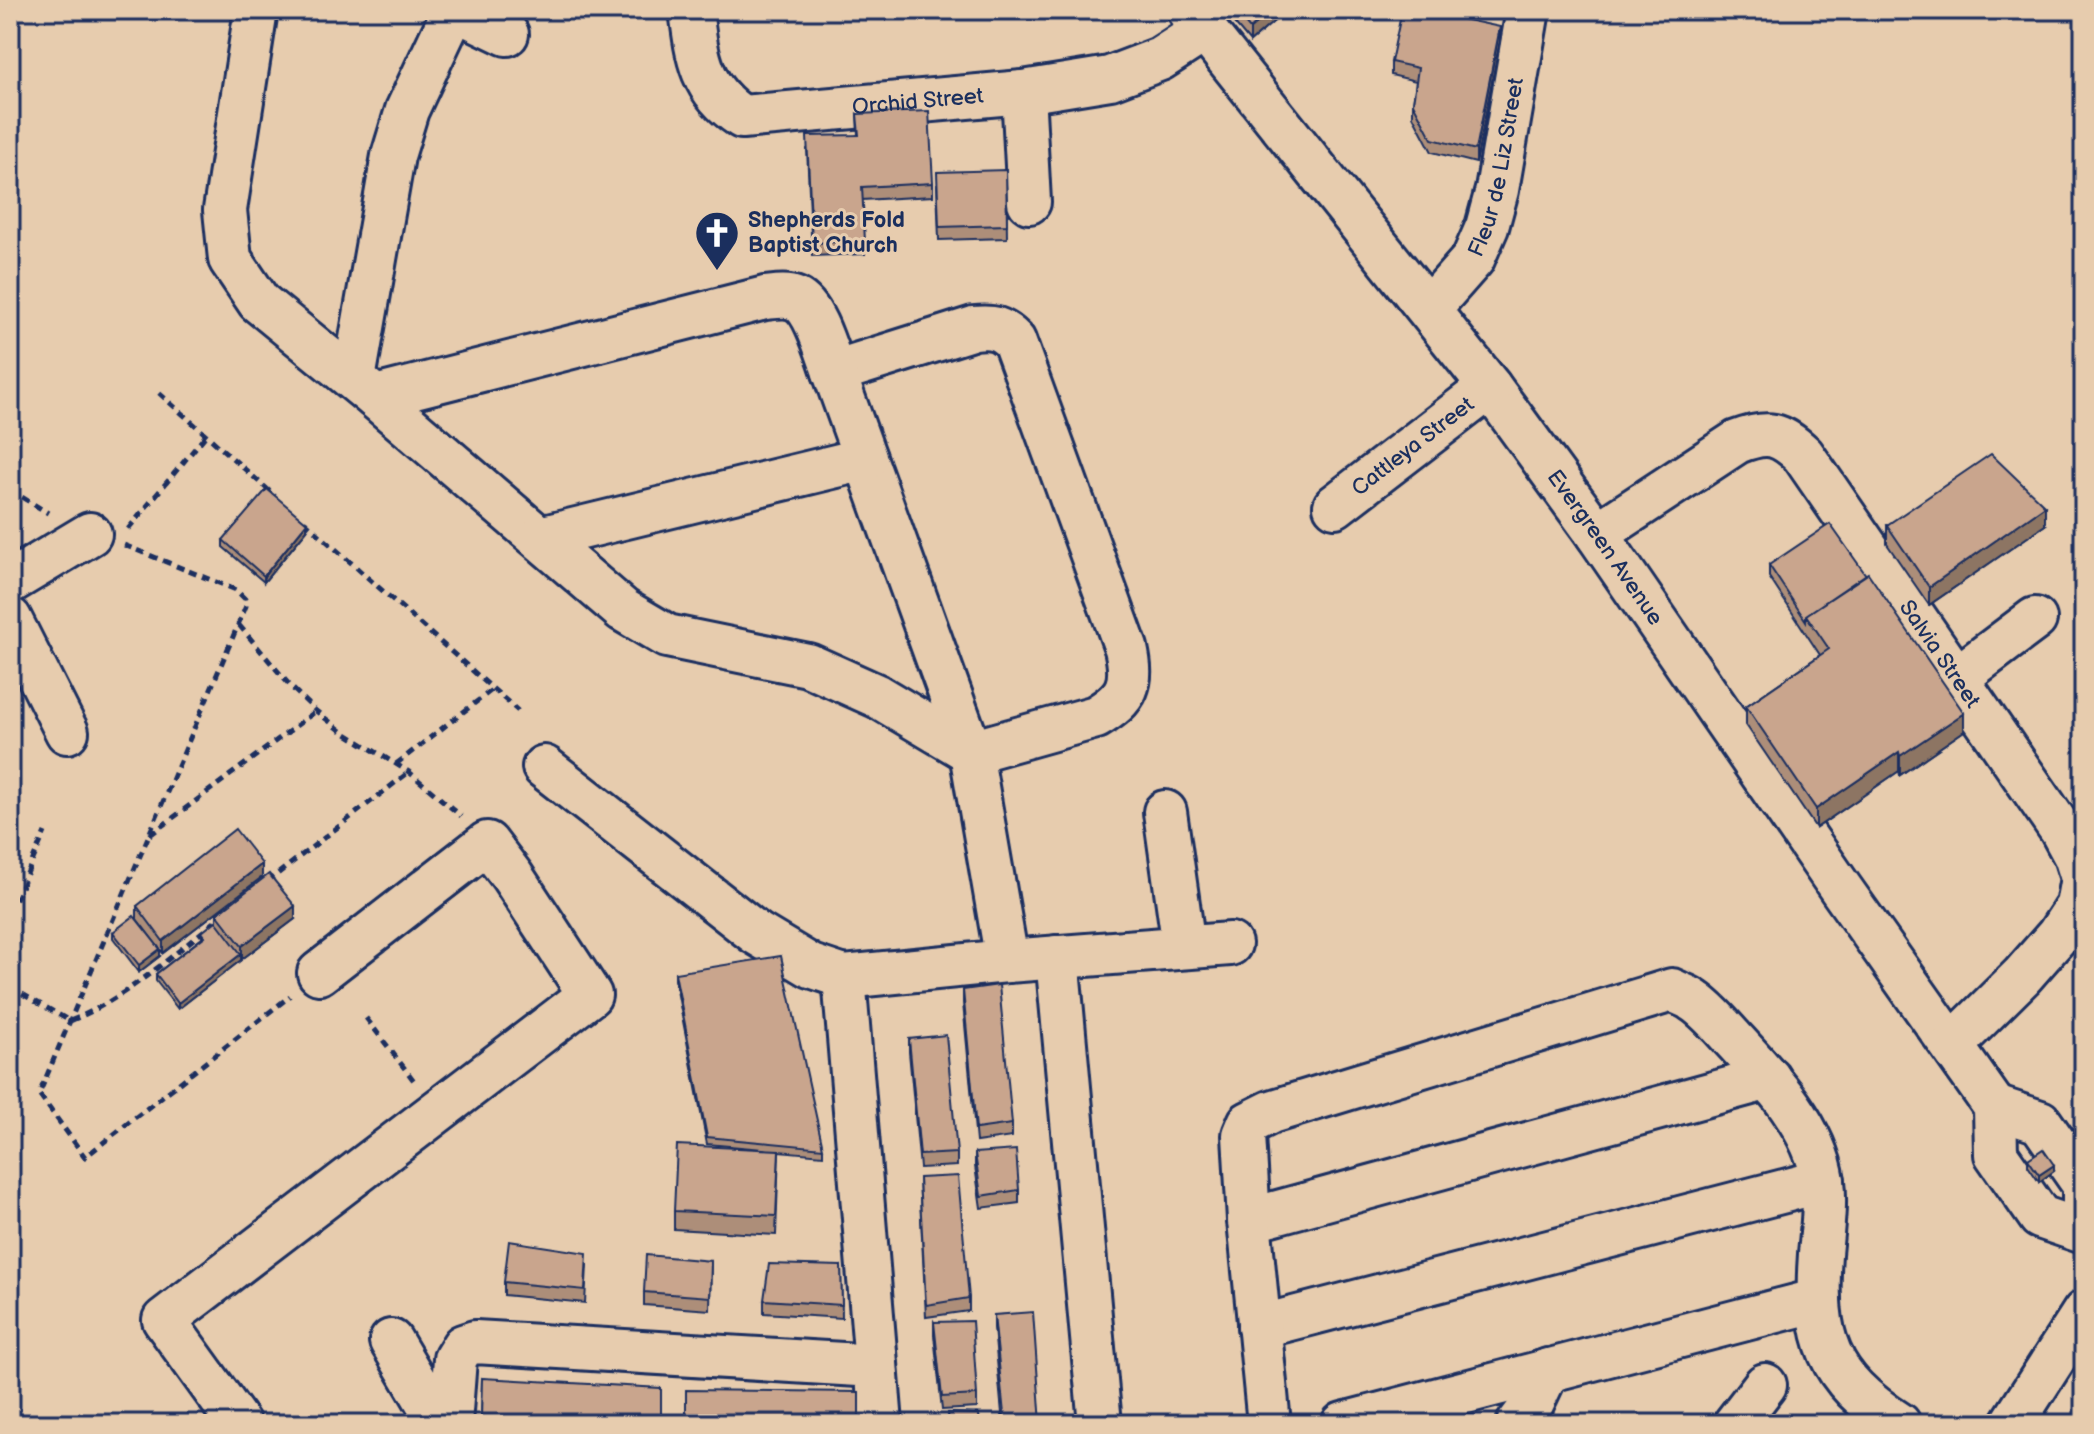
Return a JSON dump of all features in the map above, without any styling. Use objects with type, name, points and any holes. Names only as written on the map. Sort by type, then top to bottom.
[{"type":"street","points":[[256,10],[225,210],[230,259],[259,302],[623,610],[667,636],[808,665],[877,696],[971,752],[1096,717],[1113,707],[1126,692],[1131,672],[1126,648],[1014,341],[1003,329],[989,326],[974,328],[834,372]]},
{"type":"street","points":[[364,388],[393,156],[407,110],[455,10],[507,34]]},
{"type":"street","name":"Orchid Street","points":[[691,10],[698,61],[711,89],[724,105],[742,117],[1023,92],[1110,78],[1160,59],[1197,20]]},
{"type":"street","name":"Fleur de Liz Street","points":[[1429,309],[1473,259],[1487,227],[1497,190],[1528,10]]},
{"type":"street","name":"Evergreen Avenue","points":[[1197,20],[1490,387],[1597,534],[1995,1107]]},
{"type":"street","points":[[1023,92],[1029,202]]},
{"type":"street","points":[[364,388],[781,296],[798,300],[809,310],[834,372],[971,752],[1007,961]]},
{"type":"street","name":"Cattleya Street","points":[[1335,506],[1490,387]]},
{"type":"street","name":"Salvia Street","points":[[1597,534],[1737,442],[1755,435],[1771,434],[1789,442],[1803,455],[1958,677],[2061,830],[2075,856],[2082,878],[2077,906],[2058,935],[2022,976],[1952,1045]]},
{"type":"street","points":[[540,538],[865,459]]},
{"type":"street","points":[[10,582],[111,536]]},
{"type":"street","points":[[10,619],[67,732]]},
{"type":"street","points":[[1958,677],[2035,619]]},
{"type":"street","points":[[544,767],[756,933],[811,966],[844,977],[1230,944]]},
{"type":"street","points":[[1165,812],[1184,947]]},
{"type":"street","points":[[239,1424],[164,1320],[590,995],[487,843],[319,973]]},
{"type":"street","points":[[1057,957],[1100,1424]]},
{"type":"street","points":[[844,977],[881,1424]]},
{"type":"street","points":[[1269,1424],[1249,1220],[1244,1135],[1249,1123],[1260,1116],[1672,990],[1694,1001],[1713,1018],[1769,1078],[1803,1129],[1816,1155],[1823,1181],[1819,1300],[1821,1328],[1828,1353],[1844,1379],[1899,1424]]},
{"type":"street","points":[[1249,1220],[1769,1078]]},
{"type":"street","points":[[2084,1203],[2084,1185],[2040,1122],[1995,1107],[1996,1154],[2040,1217],[2084,1232]]},
{"type":"street","points":[[1259,1327],[1823,1181]]},
{"type":"street","points":[[1343,1424],[1819,1300]]},
{"type":"street","points":[[2012,1424],[2084,1312]]},
{"type":"street","points":[[391,1341],[440,1424]]},
{"type":"street","points":[[450,1424],[455,1359],[463,1346],[475,1342],[876,1366]]},
{"type":"street","points":[[1518,1424],[1530,1408],[1548,1370]]},
{"type":"street","points":[[1735,1424],[1765,1385]]},
{"type":"path","points":[[159,393],[278,498]]},
{"type":"path","points":[[206,435],[111,536],[236,590],[245,599],[246,606],[39,1094],[85,1157],[319,973]]},
{"type":"path","points":[[302,519],[518,711]]},
{"type":"path","points":[[239,625],[292,688],[316,711],[343,732],[409,772],[449,805],[487,843]]},
{"type":"path","points":[[396,764],[493,689]]},
{"type":"path","points":[[148,837],[316,711]]},
{"type":"path","points":[[260,887],[409,772]]},
{"type":"path","points":[[10,913],[45,832]]},
{"type":"path","points":[[70,1021],[92,1012],[115,997],[223,916]]},
{"type":"path","points":[[10,987],[70,1021]]},
{"type":"path","points":[[366,1018],[437,1112]]},
{"type":"building","points":[[1234,10],[1272,10],[1250,29]]},
{"type":"building","points":[[1402,10],[1420,10],[1500,27],[1476,150],[1432,139],[1413,103],[1418,68],[1391,62]]},
{"type":"building","points":[[929,111],[933,183],[862,187],[865,241],[812,243],[807,136],[859,135],[857,114]]},
{"type":"building","points":[[1006,170],[1007,225],[939,227],[937,172]]},
{"type":"building","points":[[1991,454],[2045,506],[1929,587],[1887,525]]},
{"type":"building","points":[[267,489],[307,523],[264,576],[223,540]]},
{"type":"building","points":[[1830,524],[1866,575],[1806,615],[1806,621],[1769,565]]},
{"type":"building","points":[[1868,573],[1964,713],[1900,756],[1899,752],[1816,809],[1746,706],[1829,649],[1806,615]]},
{"type":"building","points":[[235,829],[262,864],[163,941],[137,906]]},
{"type":"building","points":[[269,874],[295,906],[242,946],[217,914]]},
{"type":"building","points":[[134,916],[160,949],[139,965],[113,932]]},
{"type":"building","points":[[216,921],[241,954],[178,1003],[156,974],[205,936],[202,932]]},
{"type":"building","points":[[781,956],[823,1148],[707,1137],[675,973]]},
{"type":"building","points":[[999,985],[1012,1124],[976,1129],[963,990]]},
{"type":"building","points":[[946,1035],[957,1153],[920,1155],[909,1039]]},
{"type":"building","points":[[677,1145],[779,1150],[776,1216],[674,1211]]},
{"type":"building","points":[[2043,1149],[2054,1165],[2039,1175],[2028,1159]]},
{"type":"building","points":[[1016,1150],[1019,1190],[981,1196],[975,1153]]},
{"type":"building","points":[[958,1176],[969,1298],[926,1305],[919,1178]]},
{"type":"building","points":[[509,1241],[587,1253],[585,1290],[504,1282]]},
{"type":"building","points":[[646,1255],[711,1261],[710,1297],[644,1292]]},
{"type":"building","points":[[769,1264],[841,1266],[842,1305],[764,1300]]},
{"type":"building","points":[[1033,1312],[1041,1424],[1005,1424],[994,1315]]},
{"type":"building","points":[[972,1321],[977,1395],[942,1397],[934,1322]]},
{"type":"building","points":[[482,1378],[661,1388],[661,1424],[481,1419]]},
{"type":"building","points":[[686,1390],[859,1392],[859,1424],[686,1424]]},
{"type":"building","points":[[948,1413],[979,1414],[980,1424],[949,1424]]},
{"type":"waterway","points":[[2078,10],[2084,14]]},
{"type":"place","name":"Shepherds Fold Baptist Church","points":[[717,272]]}]
